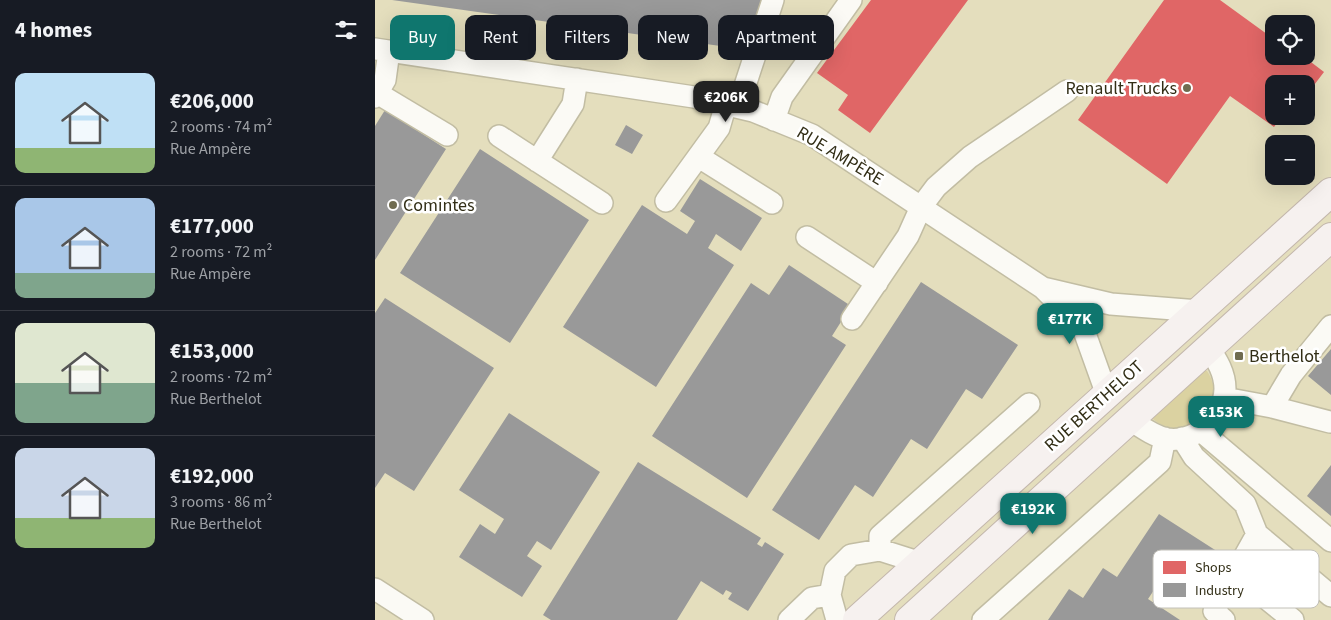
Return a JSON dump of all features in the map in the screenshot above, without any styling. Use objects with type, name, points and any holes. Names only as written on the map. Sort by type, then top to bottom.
[{"type":"main road","name":"RUE BERTHELOT","points":[[857,620],[1331,192]]},
{"type":"main road","name":"RUE BERTHELOT","points":[[909,620],[1331,237]]},
{"type":"street","points":[[666,201],[699,157],[732,106],[773,0]]},
{"type":"street","points":[[774,120],[782,97],[851,0]]},
{"type":"street","points":[[382,50],[385,80],[376,95],[447,134]]},
{"type":"street","name":"RUE AMPÈRE","points":[[382,50],[694,96],[753,111],[811,136],[1043,288],[1083,328],[1107,395]]},
{"type":"street","points":[[537,161],[573,104],[577,79]]},
{"type":"street","points":[[853,319],[908,236],[921,207],[936,187],[970,157],[1067,91]]},
{"type":"street","points":[[499,136],[602,203]]},
{"type":"street","points":[[699,157],[772,203]]},
{"type":"street","points":[[807,237],[877,283]]},
{"type":"street","name":"RUE AMPÈRE","points":[[1043,288],[1111,304],[1199,311]]},
{"type":"street","points":[[1272,408],[1291,374],[1331,326]]},
{"type":"street","points":[[1129,419],[1152,433],[1173,438],[1201,431],[1212,422],[1224,398],[1225,388],[1220,365],[1208,347]]},
{"type":"street","points":[[1224,398],[1331,422]]},
{"type":"street","points":[[880,550],[880,536],[1029,404]]},
{"type":"street","points":[[1201,431],[1331,541]]},
{"type":"street","points":[[1173,438],[1245,504],[1257,534],[1276,550]]},
{"type":"street","points":[[983,620],[1160,462],[1173,438]]},
{"type":"street","points":[[1248,550],[1257,534]]},
{"type":"street","points":[[837,620],[831,595],[835,571],[851,555],[880,550],[921,562]]},
{"type":"street","points":[[1319,586],[1331,596]]},
{"type":"street","points":[[375,589],[423,620]]},
{"type":"street","points":[[789,620],[813,598],[831,595]]},
{"type":"street","points":[[1216,608],[1214,611],[1225,620]]},
{"type":"street","points":[[1278,608],[1293,620]]},
{"type":"shaded area","points":[[1200,371],[1207,371],[1213,384],[1213,397],[1209,409],[1201,419],[1190,425],[1178,428],[1165,426],[1153,419],[1154,412]]},
{"type":"building: Shops","points":[[871,0],[968,0],[870,133],[838,110],[848,95],[817,73],[827,60],[834,60],[834,50]]},
{"type":"building: Shops","name":"Renault Trucks","points":[[1164,0],[1220,0],[1265,33],[1265,65],[1315,65],[1324,72],[1315,84],[1315,75],[1265,75],[1265,121],[1230,96],[1167,184],[1078,120]]},
{"type":"building: Industry","points":[[392,0],[765,0],[760,15],[718,15],[718,46],[708,44],[708,15],[638,15],[638,34],[628,33],[628,15],[546,15],[546,22],[536,20],[536,15],[499,15]]},
{"type":"building: Industry","name":"Comintes","points":[[385,110],[446,149],[375,260],[375,126]]},
{"type":"building: Industry","points":[[626,125],[643,135],[632,154],[615,145]]},
{"type":"building: Industry","points":[[480,149],[589,220],[510,343],[400,273]]},
{"type":"building: Industry","points":[[700,179],[762,218],[741,251],[716,234],[708,248],[734,265],[656,387],[563,327],[642,205],[687,234],[695,221],[680,211]]},
{"type":"building: Industry","points":[[789,265],[851,306],[832,336],[846,345],[747,498],[652,436],[751,283],[769,295]]},
{"type":"building: Industry","points":[[921,282],[1018,345],[982,399],[966,389],[927,449],[911,439],[873,497],[855,485],[819,540],[772,510]]},
{"type":"building: Industry","points":[[385,298],[494,368],[414,491],[385,473],[375,488],[375,313]]},
{"type":"building: Industry","points":[[1331,349],[1331,395],[1308,376]]},
{"type":"building: Industry","points":[[509,413],[600,472],[551,550],[537,541],[527,556],[542,566],[522,597],[459,557],[480,524],[495,534],[504,519],[459,490]]},
{"type":"building: Industry","points":[[638,462],[761,538],[757,544],[762,547],[765,542],[784,554],[748,611],[728,599],[732,593],[726,590],[723,595],[701,581],[677,620],[551,620],[543,615]]},
{"type":"building: Industry","points":[[1331,465],[1331,516],[1307,496]]},
{"type":"building: Industry","points":[[1159,514],[1215,550],[1153,550],[1153,592],[1148,599],[1153,602],[1153,608],[1162,608],[1180,620],[1048,620],[1069,589],[1083,598],[1103,568],[1117,577]]},
{"type":"place","name":"Renault Trucks","points":[[1187,88]]},
{"type":"place","name":"Comintes","points":[[393,205]]},
{"type":"place","name":"Berthelot","points":[[1239,356]]}]
